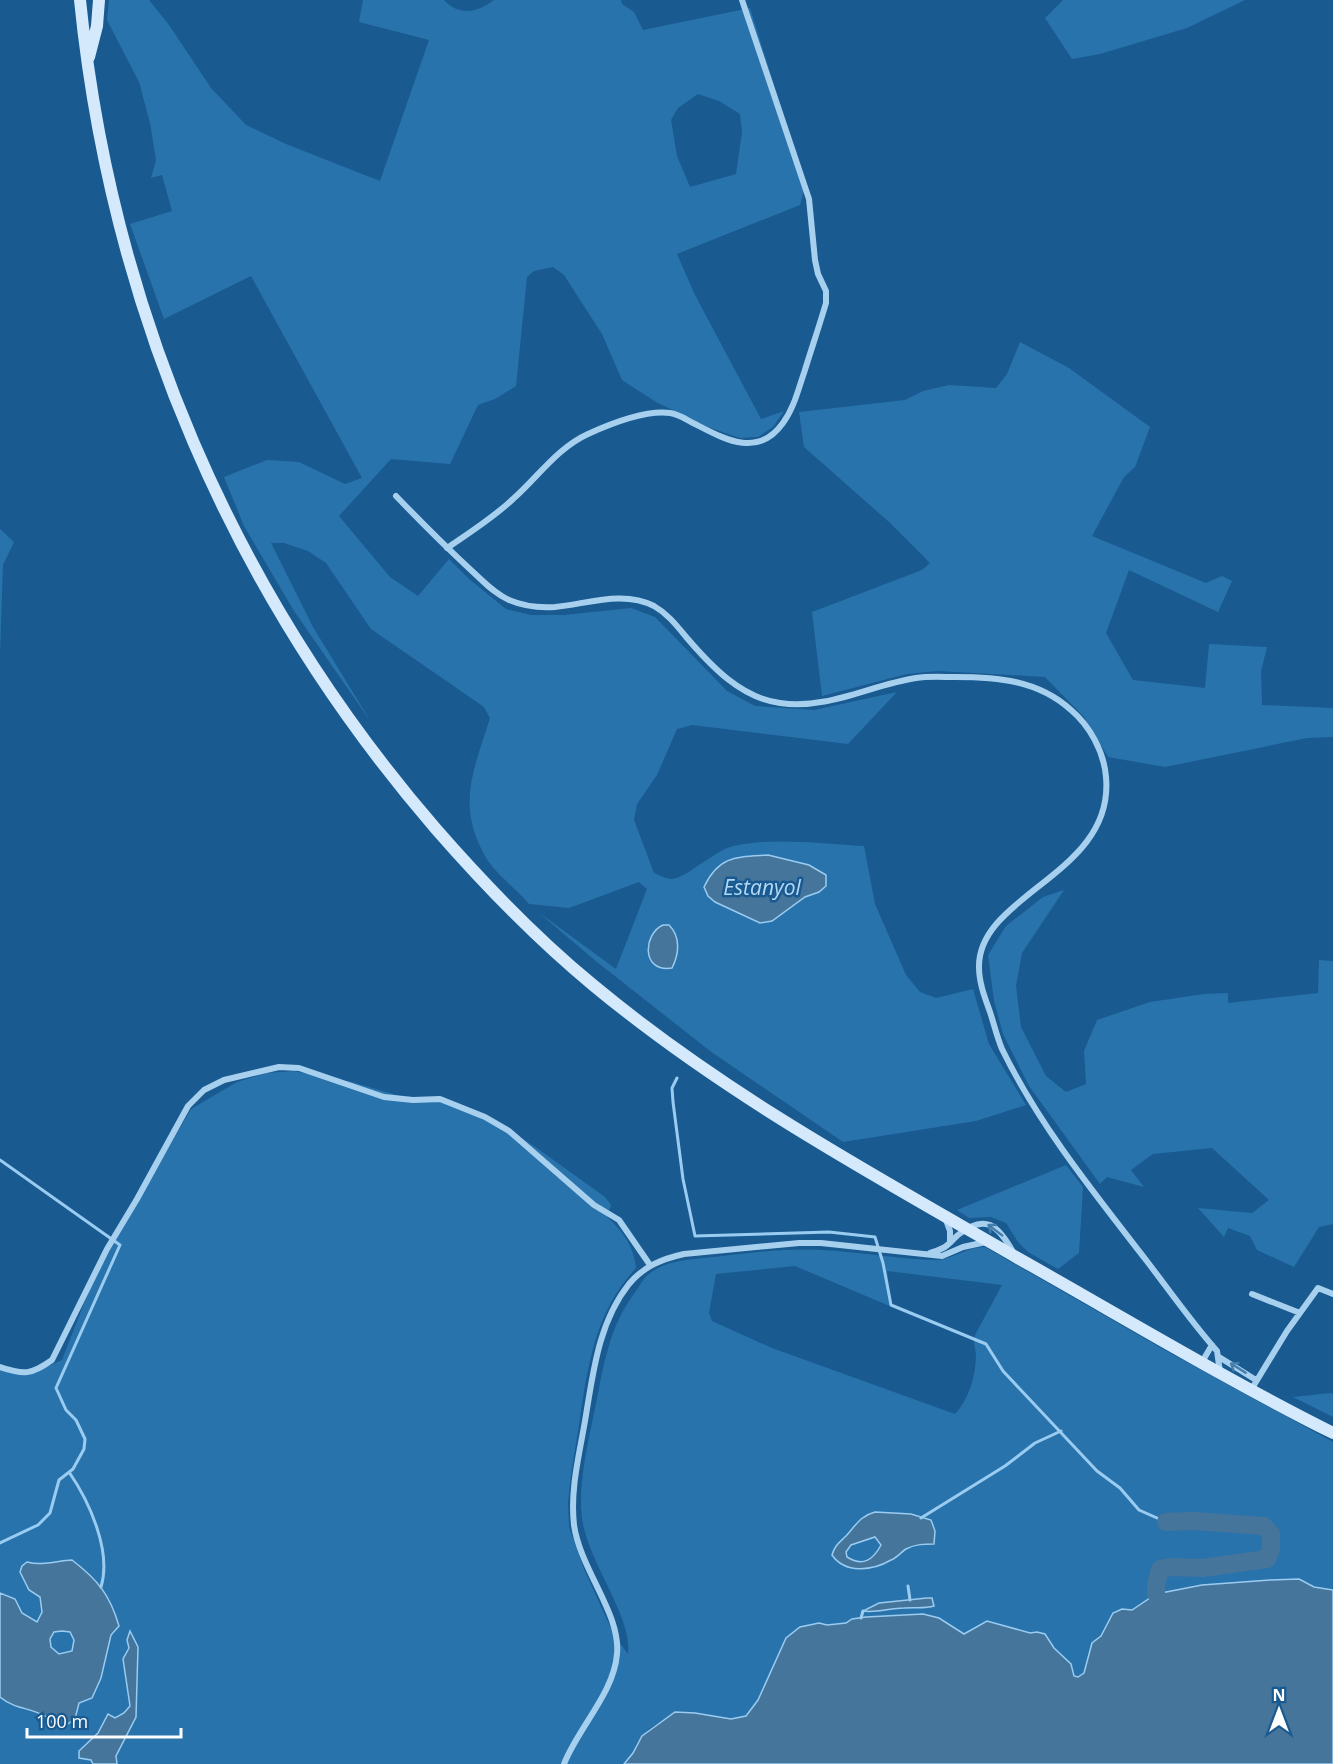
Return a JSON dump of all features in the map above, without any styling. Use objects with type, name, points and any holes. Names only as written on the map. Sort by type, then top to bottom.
[{"type":"main road","points":[[80,0],[87,64],[108,182],[131,272],[163,367],[184,420],[210,481],[251,561],[296,638],[367,743],[421,811],[500,899],[592,984],[679,1052],[725,1084],[850,1162],[1220,1372],[1254,1385],[1333,1433]]},
{"type":"main road","points":[[87,64],[97,26],[99,0]]},
{"type":"street","points":[[447,548],[513,499],[549,463],[586,435],[641,415],[661,412],[674,414],[711,433],[736,442],[760,443],[773,435],[794,405],[826,303],[826,291],[818,274],[815,260],[809,199],[742,0]]},
{"type":"street","points":[[396,496],[447,548],[490,588],[506,599],[524,605],[551,607],[614,598],[636,599],[655,607],[671,618],[709,662],[757,699],[781,704],[808,705],[917,678],[979,677],[1009,680],[1034,687],[1071,710],[1086,727],[1105,765],[1107,786],[1104,810],[1095,830],[1074,857],[988,934],[980,950],[978,967],[981,983],[1001,1047],[1047,1128],[1219,1357],[1254,1385],[1317,1288],[1333,1294]]},
{"type":"street","points":[[0,1367],[23,1374],[40,1368],[52,1360],[107,1249],[188,1106],[204,1090],[224,1080],[279,1067],[299,1068],[322,1074],[384,1097],[413,1100],[440,1099],[485,1117],[509,1131],[594,1205],[619,1220],[650,1265]]},
{"type":"street","points":[[945,1216],[950,1231],[950,1243]]},
{"type":"street","points":[[926,1255],[946,1247],[966,1228],[978,1223],[986,1223],[995,1227],[1004,1237],[1015,1256]]},
{"type":"street","points":[[963,1247],[966,1228]]},
{"type":"street","points":[[564,1764],[609,1683],[616,1667],[618,1653],[617,1635],[610,1615],[586,1567],[574,1526],[573,1487],[604,1330],[612,1311],[629,1284],[650,1265],[684,1254],[820,1243],[942,1256],[963,1247],[989,1241]]},
{"type":"street","points":[[1252,1294],[1300,1313]]},
{"type":"street","points":[[1202,1362],[1212,1345]]},
{"type":"street","points":[[1219,1357],[1220,1372]]},
{"type":"shaded area","points":[[109,0],[149,0],[169,25],[211,88],[246,125],[286,144],[380,181],[429,40],[359,22],[363,0],[444,0],[456,9],[469,11],[494,0],[621,0],[622,4],[634,12],[643,30],[750,8],[805,185],[800,205],[677,254],[695,295],[761,419],[784,411],[773,427],[758,437],[740,438],[708,427],[656,402],[622,380],[602,334],[564,275],[553,267],[534,271],[527,277],[516,386],[495,399],[478,405],[450,464],[391,459],[339,516],[390,577],[418,596],[449,559],[469,579],[506,609],[531,615],[564,615],[631,608],[655,617],[727,691],[755,706],[814,710],[897,692],[848,744],[692,725],[677,729],[657,775],[637,804],[634,820],[654,873],[670,879],[678,878],[725,849],[749,843],[798,842],[864,846],[875,904],[906,975],[920,992],[936,998],[973,989],[989,1044],[1026,1105],[976,1121],[843,1142],[710,1051],[597,962],[538,912],[616,969],[647,889],[639,882],[569,908],[529,904],[493,868],[476,837],[471,820],[470,803],[474,771],[490,718],[484,707],[371,629],[326,563],[308,551],[284,543],[271,543],[313,627],[371,722],[294,611],[244,526],[224,477],[267,460],[299,462],[345,484],[362,478],[251,276],[164,319],[130,224],[172,211],[162,175],[151,178],[156,160],[150,123],[139,82],[107,20]],"holes":[[[698,94],[719,101],[740,114],[742,132],[736,174],[690,187],[677,156],[671,120],[678,108]]]},
{"type":"shaded area","points":[[1063,0],[1245,0],[1187,28],[1100,54],[1072,59],[1045,18]]},
{"type":"shaded area","points":[[1020,342],[1069,368],[1150,427],[1135,467],[1124,477],[1092,536],[1206,583],[1222,576],[1232,581],[1218,612],[1129,570],[1106,633],[1133,680],[1205,688],[1209,644],[1267,647],[1261,671],[1262,705],[1333,708],[1333,737],[1307,738],[1165,767],[1108,757],[1084,717],[1045,677],[938,671],[907,674],[822,696],[812,612],[922,570],[930,563],[889,522],[804,447],[799,412],[905,400],[923,391],[949,385],[996,388],[1007,374]]},
{"type":"shaded area","points":[[0,529],[14,542],[3,565],[0,655]]},
{"type":"shaded area","points":[[1064,890],[1022,953],[1016,986],[1021,1027],[1046,1076],[1066,1092],[1086,1084],[1084,1051],[1097,1020],[1150,1002],[1204,994],[1228,993],[1228,1003],[1318,993],[1319,960],[1333,961],[1333,1224],[1319,1227],[1294,1267],[1257,1250],[1250,1236],[1228,1228],[1224,1237],[1198,1208],[1252,1213],[1269,1200],[1212,1148],[1153,1154],[1131,1170],[1144,1187],[1107,1177],[1100,1184],[1029,1086],[1003,1034],[994,1001],[988,955],[1006,926],[1043,897]]},
{"type":"shaded area","points":[[293,1071],[352,1082],[403,1097],[451,1103],[498,1123],[605,1197],[611,1205],[607,1217],[627,1240],[636,1268],[611,1303],[595,1341],[586,1382],[568,1503],[569,1527],[584,1569],[614,1635],[628,1654],[628,1639],[624,1623],[592,1552],[582,1518],[581,1503],[586,1453],[612,1336],[629,1300],[646,1277],[656,1269],[689,1260],[768,1251],[822,1250],[940,1260],[985,1247],[1170,1353],[1333,1442],[1333,1596],[1082,1682],[771,1690],[742,1724],[675,1712],[649,1729],[637,1743],[625,1764],[0,1764],[0,1370],[33,1373],[62,1360],[88,1293],[109,1250],[191,1109],[237,1082],[267,1073]],"holes":[[[795,1266],[892,1307],[887,1271],[1002,1285],[975,1335],[976,1362],[973,1378],[968,1394],[955,1414],[772,1348],[712,1321],[709,1313],[716,1274]]]},
{"type":"shaded area","points":[[1066,1165],[1083,1187],[1079,1253],[1058,1269],[1028,1252],[1018,1242],[1006,1223],[991,1217],[969,1218],[957,1210]]},
{"type":"shaded area","points":[[1331,1393],[1333,1394],[1333,1417],[1293,1397]]},
{"type":"water","name":"Estanyol","points":[[768,855],[809,865],[826,875],[826,886],[819,892],[805,897],[772,921],[760,923],[715,902],[708,896],[704,887],[723,863],[747,856]]},
{"type":"water","name":"Estanyol","points":[[663,925],[669,925],[676,935],[677,951],[672,968],[655,965],[648,952],[652,936]]},
{"type":"water","points":[[875,1512],[911,1514],[931,1520],[935,1531],[934,1544],[909,1547],[893,1559],[876,1567],[851,1568],[837,1561],[832,1555],[837,1544],[859,1521]],"holes":[[[875,1537],[881,1545],[875,1555],[863,1562],[847,1557],[846,1552],[851,1545]]]},
{"type":"water","points":[[72,1560],[102,1589],[112,1605],[119,1626],[111,1635],[101,1678],[92,1698],[79,1703],[75,1719],[60,1729],[45,1716],[0,1697],[0,1593],[15,1599],[22,1613],[37,1622],[42,1612],[40,1597],[29,1590],[20,1572],[22,1566],[27,1562]],"holes":[[[54,1632],[70,1632],[74,1640],[72,1651],[59,1654],[51,1647],[50,1639]]]},
{"type":"water","points":[[1299,1579],[1314,1587],[1333,1590],[1333,1764],[624,1764],[642,1736],[675,1712],[731,1719],[746,1716],[758,1700],[786,1638],[800,1627],[819,1623],[827,1625],[846,1623],[852,1619],[866,1617],[923,1614],[939,1618],[964,1634],[987,1621],[1030,1633],[1045,1634],[1054,1648],[1071,1664],[1074,1676],[1078,1677],[1084,1673],[1092,1643],[1101,1636],[1113,1613],[1122,1609],[1132,1610],[1156,1594],[1202,1585]]},
{"type":"water","points":[[932,1598],[934,1606],[863,1611],[879,1603]]},
{"type":"water","points":[[130,1631],[138,1647],[136,1717],[116,1756],[117,1764],[93,1764],[91,1760],[79,1758],[79,1751],[98,1733],[108,1714],[115,1718],[130,1706],[123,1659],[129,1648],[127,1640]]},
{"type":"waterway","points":[[677,1078],[672,1088],[673,1102],[683,1179],[695,1236],[829,1232],[875,1237],[883,1263],[891,1305],[986,1344],[1003,1371],[1097,1471],[1120,1488],[1139,1510],[1166,1522]]},
{"type":"waterway","points":[[0,1160],[120,1245],[56,1388],[66,1410],[76,1420],[85,1439],[84,1449],[73,1469],[59,1480],[50,1513],[38,1525],[0,1543]]},
{"type":"waterway","points":[[921,1518],[1005,1466],[1035,1443],[1061,1431]]},
{"type":"waterway","points":[[69,1472],[84,1497],[97,1527],[103,1558],[104,1573],[101,1587]]},
{"type":"waterway","points":[[1156,1594],[1160,1569],[1202,1568],[1267,1559],[1271,1549],[1271,1534],[1264,1526],[1193,1521],[1166,1522]]},
{"type":"waterway","points":[[908,1586],[910,1600]]},
{"type":"waterway","points":[[861,1618],[863,1611]]}]
